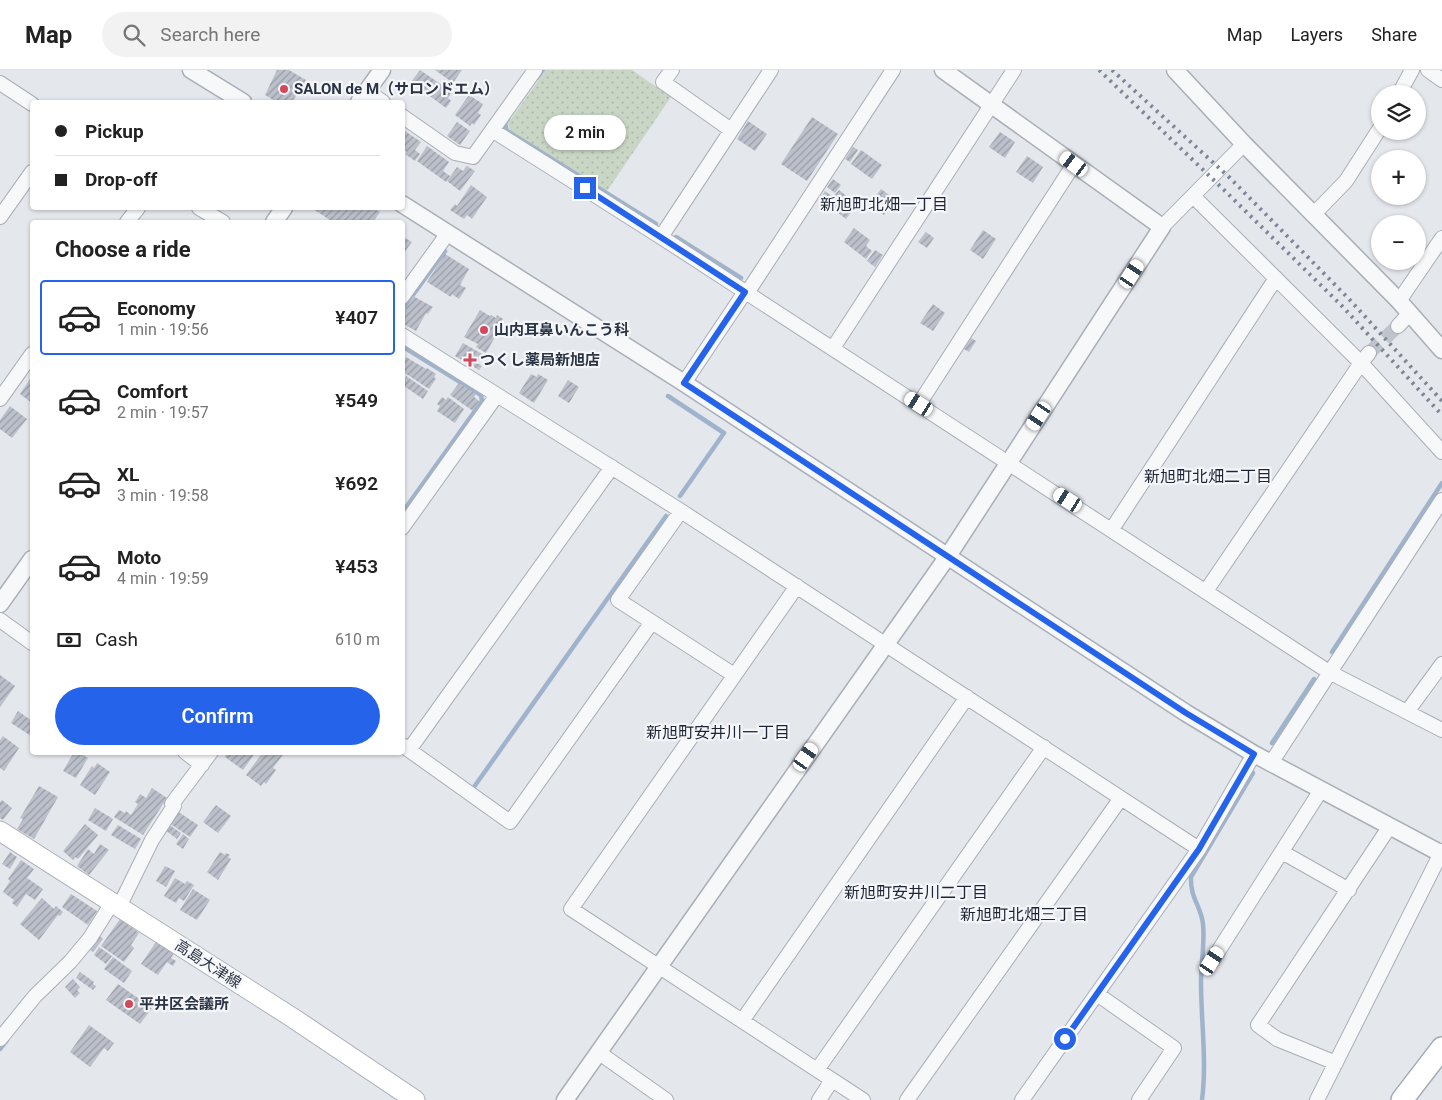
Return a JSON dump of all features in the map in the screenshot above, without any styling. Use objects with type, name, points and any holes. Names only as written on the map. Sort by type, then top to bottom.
[{"type":"main road","name":"高島大津線","points":[[0,831],[293,1018],[415,1100]]},
{"type":"main road","points":[[1402,1100],[1442,1048]]},
{"type":"street","points":[[191,70],[239,100]]},
{"type":"street","points":[[363,97],[382,70]]},
{"type":"street","points":[[405,118],[455,153],[473,157],[535,70]]},
{"type":"street","points":[[672,70],[664,82],[731,130]]},
{"type":"street","points":[[662,237],[771,70]]},
{"type":"street","points":[[684,383],[893,70]]},
{"type":"street","points":[[943,70],[1162,227]]},
{"type":"street","points":[[833,348],[1014,70]]},
{"type":"street","points":[[1174,70],[1313,215],[1399,301],[1442,350]]},
{"type":"street","points":[[1404,85],[1412,70]]},
{"type":"street","points":[[1428,70],[1442,80]]},
{"type":"street","points":[[0,83],[30,103]]},
{"type":"street","points":[[492,130],[662,237],[1329,672],[1442,730]]},
{"type":"street","points":[[1313,215],[1346,181],[1372,140]]},
{"type":"street","points":[[564,1100],[948,556],[1162,227],[1244,144]]},
{"type":"street","points":[[919,404],[1074,164]]},
{"type":"street","points":[[0,217],[30,175]]},
{"type":"street","points":[[1192,196],[1276,278],[1365,358],[1442,452]]},
{"type":"street","points":[[405,206],[684,383],[1186,713],[1254,754],[1442,853],[1318,1100]]},
{"type":"street","points":[[129,220],[136,210]]},
{"type":"street","points":[[202,210],[220,220]]},
{"type":"street","points":[[405,293],[448,233]]},
{"type":"street","points":[[1399,301],[1442,238]]},
{"type":"street","points":[[1112,529],[1276,278]]},
{"type":"street","points":[[1398,326],[1410,314]]},
{"type":"street","points":[[405,336],[681,511],[1199,849]]},
{"type":"street","points":[[0,399],[30,357]]},
{"type":"street","points":[[1206,591],[1365,358]]},
{"type":"street","points":[[405,524],[497,395]]},
{"type":"street","points":[[612,467],[406,747],[510,822],[652,622]]},
{"type":"street","points":[[1271,763],[1442,500]]},
{"type":"street","points":[[681,511],[618,600],[734,675]]},
{"type":"street","points":[[0,604],[30,562]]},
{"type":"street","points":[[797,586],[571,909],[863,1100]]},
{"type":"street","points":[[0,620],[30,642]]},
{"type":"street","points":[[1407,712],[1442,664]]},
{"type":"street","points":[[742,1021],[967,697]]},
{"type":"street","points":[[817,1070],[1044,747]]},
{"type":"street","points":[[1022,1100],[1199,849],[1254,754]]},
{"type":"street","points":[[189,755],[202,765]]},
{"type":"street","points":[[0,1039],[35,996],[70,962],[116,905],[152,840],[174,806],[172,804],[209,755]]},
{"type":"street","points":[[1212,961],[1321,790]]},
{"type":"street","points":[[907,1100],[1121,798]]},
{"type":"street","points":[[1336,1063],[1277,1039],[1258,1025],[1390,826]]},
{"type":"street","points":[[1282,852],[1349,890]]},
{"type":"street","points":[[1096,994],[1174,1048],[1139,1100]]},
{"type":"street","points":[[598,1052],[666,1100]]},
{"type":"street","points":[[819,1100],[832,1080]]},
{"type":"green space","points":[[546,70],[632,70],[671,97],[607,191],[510,131],[508,123]]},
{"type":"building","name":"SALON de M（サロンドエム）","points":[[277,70],[289,70],[306,80],[293,100],[274,100],[265,95]]},
{"type":"building","points":[[420,70],[452,92],[448,98],[451,101],[446,108],[411,82]]},
{"type":"building","points":[[435,70],[462,70],[453,83]]},
{"type":"building","points":[[469,95],[483,104],[478,113],[481,115],[474,125],[472,123],[470,126],[455,115]]},
{"type":"building","points":[[812,117],[838,134],[807,181],[781,164]]},
{"type":"building","points":[[748,121],[767,134],[755,151],[737,139]]},
{"type":"building","points":[[457,122],[470,131],[460,145],[447,136]]},
{"type":"building","points":[[405,131],[421,142],[415,150],[420,154],[415,161],[405,154],[407,152],[405,151]]},
{"type":"building","points":[[1000,132],[1015,142],[1005,158],[989,147]]},
{"type":"building","points":[[427,146],[449,162],[443,171],[450,176],[446,182],[417,161]]},
{"type":"building","points":[[853,147],[858,150],[850,162],[845,159]]},
{"type":"building","points":[[861,150],[882,165],[872,179],[851,164]]},
{"type":"building","points":[[1027,156],[1043,167],[1033,183],[1016,172]]},
{"type":"building","points":[[467,166],[475,171],[460,191],[447,181],[457,167],[463,171]]},
{"type":"building","points":[[833,179],[841,185],[835,193],[827,187]]},
{"type":"building","points":[[471,185],[487,197],[472,219],[467,215],[464,219],[450,210],[455,204],[457,206]]},
{"type":"building","points":[[881,189],[896,200],[884,215],[870,204]]},
{"type":"building","points":[[839,190],[857,204],[846,219],[820,199],[825,191],[833,197]]},
{"type":"building","points":[[315,210],[376,210],[380,212],[374,220],[330,220]]},
{"type":"building","points":[[854,228],[870,240],[866,246],[872,251],[866,259],[844,242]]},
{"type":"building","points":[[983,230],[996,239],[983,259],[970,250]]},
{"type":"building","points":[[926,232],[934,238],[927,248],[918,242]]},
{"type":"building","points":[[405,238],[412,242],[405,251]]},
{"type":"building","points":[[875,250],[883,255],[875,267],[867,261]]},
{"type":"building","points":[[445,254],[469,269],[460,285],[466,288],[459,299],[452,294],[451,297],[427,282]]},
{"type":"building","points":[[413,296],[433,307],[428,314],[426,313],[416,331],[405,325],[405,310]]},
{"type":"building","points":[[933,304],[945,313],[933,331],[920,323]]},
{"type":"building","name":"山内耳鼻いんこう科","points":[[480,310],[490,316],[496,318],[497,315],[503,319],[501,322],[503,323],[486,353],[476,347],[478,344],[464,337]]},
{"type":"building","points":[[971,338],[976,341],[969,352],[964,349]]},
{"type":"building","name":"つくし薬局新旭店","points":[[463,343],[482,354],[477,363],[482,366],[479,370],[455,356]]},
{"type":"building","points":[[406,357],[436,374],[434,377],[436,379],[429,389],[405,373]]},
{"type":"building","points":[[531,374],[537,377],[538,374],[548,380],[534,403],[519,393]]},
{"type":"building","points":[[406,376],[428,391],[423,399],[405,387]]},
{"type":"building","points":[[30,379],[30,402],[20,394]]},
{"type":"building","points":[[568,380],[579,387],[569,403],[558,396]]},
{"type":"building","points":[[459,383],[476,394],[474,397],[479,401],[473,411],[450,395]]},
{"type":"building","points":[[442,397],[446,400],[448,397],[464,409],[455,423],[437,411],[440,406],[437,404]]},
{"type":"building","points":[[10,406],[27,419],[12,438],[0,429],[0,420]]},
{"type":"building","points":[[0,675],[15,686],[0,707]]},
{"type":"building","points":[[18,711],[30,720],[30,735],[11,723]]},
{"type":"building","points":[[3,736],[19,748],[4,771],[0,768],[0,740]]},
{"type":"building","points":[[72,755],[83,755],[88,758],[76,778],[63,771]]},
{"type":"building","points":[[226,755],[254,755],[243,770],[225,757]]},
{"type":"building","points":[[261,755],[283,755],[273,768],[276,770],[266,784],[264,782],[261,786],[246,775]]},
{"type":"building","points":[[97,763],[110,772],[95,795],[80,785],[92,766],[94,768]]},
{"type":"building","points":[[39,786],[58,797],[34,839],[17,829],[23,819],[20,818]]},
{"type":"building","points":[[152,788],[167,798],[143,835],[114,817],[119,810],[125,813],[126,811],[131,815],[138,804],[135,802],[140,794],[146,798]]},
{"type":"building","points":[[2,800],[12,808],[3,820],[0,818],[0,802]]},
{"type":"building","points":[[216,805],[231,816],[218,833],[203,822]]},
{"type":"building","points":[[95,808],[113,819],[106,831],[88,820]]},
{"type":"building","points":[[177,811],[198,825],[190,837],[169,823]]},
{"type":"building","points":[[85,824],[98,835],[78,859],[75,857],[73,860],[63,851]]},
{"type":"building","points":[[168,824],[181,833],[177,839],[165,830]]},
{"type":"building","points":[[118,825],[141,839],[135,849],[111,835]]},
{"type":"building","points":[[183,834],[189,839],[183,849],[176,844]]},
{"type":"building","points":[[100,844],[109,850],[89,875],[77,866],[88,849],[94,854]]},
{"type":"building","points":[[10,852],[17,857],[10,869],[2,864]]},
{"type":"building","points":[[220,852],[230,855],[228,857],[231,859],[218,880],[207,872]]},
{"type":"building","points":[[21,860],[34,869],[27,878],[43,889],[35,900],[26,894],[17,907],[12,903],[14,900],[3,892],[10,881],[8,879]]},
{"type":"building","points":[[165,866],[175,871],[166,887],[156,881]]},
{"type":"building","points":[[175,878],[185,884],[187,881],[194,885],[184,901],[179,898],[176,903],[164,896]]},
{"type":"building","points":[[193,889],[210,900],[197,920],[180,910]]},
{"type":"building","points":[[71,894],[97,911],[88,925],[62,907]]},
{"type":"building","points":[[42,898],[54,909],[56,906],[63,912],[60,916],[58,915],[39,940],[20,924]]},
{"type":"building","points":[[120,919],[139,933],[131,945],[134,948],[124,962],[101,946]]},
{"type":"building","points":[[100,936],[103,939],[93,952],[90,950]]},
{"type":"building","points":[[156,942],[174,953],[171,958],[176,961],[173,966],[167,962],[158,975],[141,964]]},
{"type":"building","points":[[99,947],[112,956],[106,964],[94,955]]},
{"type":"building","points":[[113,957],[132,971],[124,983],[104,969]]},
{"type":"building","points":[[80,972],[94,982],[93,984],[96,986],[93,990],[76,978]]},
{"type":"building","points":[[73,979],[80,987],[77,990],[80,993],[75,998],[65,987]]},
{"type":"building","name":"平井区会議所","points":[[118,984],[152,1008],[140,1024],[106,1000]]},
{"type":"building","points":[[89,1025],[114,1043],[108,1051],[104,1048],[90,1067],[70,1052]]},
{"type":"waterway","points":[[537,78],[543,70]]},
{"type":"waterway","points":[[508,119],[505,123],[507,131],[656,224]]},
{"type":"waterway","points":[[676,237],[741,278]]},
{"type":"waterway","points":[[405,306],[445,251]]},
{"type":"waterway","points":[[405,348],[481,395],[482,401],[405,509]]},
{"type":"waterway","points":[[668,396],[724,433],[680,496]]},
{"type":"waterway","points":[[1332,652],[1442,483]]},
{"type":"waterway","points":[[474,787],[666,516]]},
{"type":"waterway","points":[[1272,743],[1314,679]]},
{"type":"waterway","points":[[1202,1100],[1204,1056],[1201,982],[1203,931],[1202,918],[1192,891],[1191,877],[1253,773]]},
{"type":"waterway","points":[[0,1049],[7,1040]]},
{"type":"tunnel","points":[[1369,353],[1398,326]]},
{"type":"railway","points":[[1099,70],[1342,306],[1442,415]]},
{"type":"railway","points":[[1112,70],[1230,178],[1349,299],[1442,401]]},
{"type":"place","name":"SALON de M（サロンドエム）","points":[[284,89]]},
{"type":"place","name":"山内耳鼻いんこう科","points":[[484,330]]},
{"type":"place","name":"つくし薬局新旭店","points":[[470,360]]},
{"type":"place","name":"平井区会議所","points":[[129,1004]]},
{"type":"district","name":"新旭町北畑一丁目","points":[[884,204]]},
{"type":"district","name":"新旭町北畑二丁目","points":[[1208,476]]},
{"type":"district","name":"新旭町安井川一丁目","points":[[718,732]]},
{"type":"district","name":"新旭町安井川二丁目","points":[[916,892]]},
{"type":"district","name":"新旭町北畑三丁目","points":[[1024,914]]},
{"type":"route","points":[[585,188],[745,292],[684,383],[1186,713],[1254,754],[1199,849],[1065,1039]]}]
